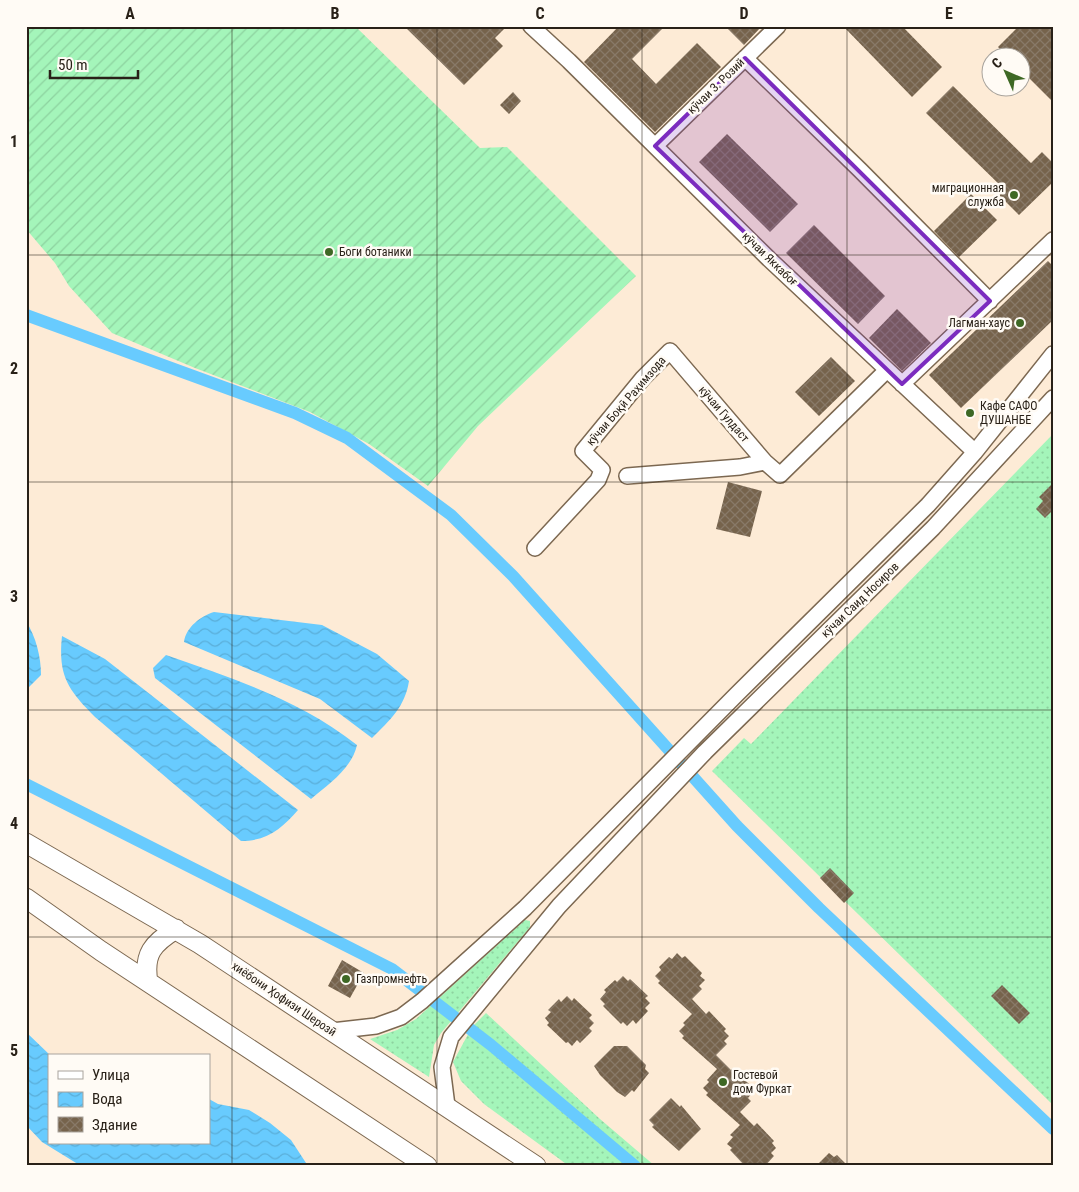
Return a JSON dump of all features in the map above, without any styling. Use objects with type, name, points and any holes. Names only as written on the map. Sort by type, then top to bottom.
[{"type":"main road","name":"хиёбони Ҳофизи Шерозӣ","points":[[26,843],[176,929],[536,1166]]},
{"type":"main road","points":[[26,898],[148,982],[426,1166]]},
{"type":"main road","points":[[148,982],[146,964],[150,951],[158,941],[176,929]]},
{"type":"street","name":"кӯчаи Яккабоғ","points":[[531,26],[769,258],[975,452]]},
{"type":"street","name":"кӯчаи З. Розий","points":[[655,146],[778,26]]},
{"type":"street","points":[[745,58],[990,301]]},
{"type":"street","points":[[902,384],[1053,240]]},
{"type":"street","name":"кӯчаи Гулдаст","points":[[670,352],[765,462],[780,475],[887,370]]},
{"type":"street","name":"кӯчаи Боқӣ Раҳимзода","points":[[535,548],[598,480],[602,470],[582,451],[643,378],[670,352]]},
{"type":"street","name":"кӯчаи Саид Носиров","points":[[332,1031],[376,1026],[401,1018],[416,1007],[525,908],[692,738],[884,549],[975,452],[1053,354]]},
{"type":"street","name":"кӯчаи Саид Носиров","points":[[447,1106],[442,1068],[451,1037],[543,926],[705,752],[950,511],[1053,398]]},
{"type":"street","points":[[627,476],[740,467],[765,462]]},
{"type":"street","points":[[884,549],[898,563]]},
{"type":"street","points":[[525,908],[537,915],[543,926]]},
{"type":"highlighted area","points":[[745,58],[990,301],[902,384],[655,146]]},
{"type":"green space","name":"Боги ботаники","points":[[26,26],[355,26],[480,148],[507,147],[636,276],[478,426],[428,486],[369,444],[310,412],[195,368],[112,333],[69,286],[55,263],[26,229]]},
{"type":"green space","points":[[1053,434],[1053,1105],[712,771],[744,738],[751,744]]},
{"type":"green space","points":[[525,920],[530,921],[530,927],[441,1033],[434,1045],[429,1077],[370,1039],[397,1030],[416,1019]]},
{"type":"green space","points":[[486,1013],[600,1119],[655,1166],[569,1166],[484,1104],[461,1081],[453,1062],[472,1027]]},
{"type":"water","points":[[214,612],[322,625],[377,654],[409,681],[404,698],[396,712],[372,738],[320,699],[184,642],[185,637],[195,623],[204,616]]},
{"type":"water","points":[[26,621],[37,647],[41,675],[26,690]]},
{"type":"water","points":[[62,636],[105,659],[298,810],[280,828],[267,836],[241,841],[95,717],[77,698],[66,681],[63,671]]},
{"type":"water","points":[[166,655],[266,692],[313,715],[357,745],[350,761],[339,775],[311,799],[155,678],[153,668]]},
{"type":"water","points":[[26,1032],[49,1054],[48,1144],[210,1144],[210,1100],[218,1104],[249,1110],[270,1123],[291,1140],[308,1166],[81,1166],[42,1142],[26,1125]]},
{"type":"building","points":[[404,26],[507,26],[495,38],[503,46],[464,85]]},
{"type":"building","points":[[619,26],[665,26],[632,59],[656,84],[697,43],[721,67],[655,132],[584,62]]},
{"type":"building","points":[[725,26],[762,26],[744,45]]},
{"type":"building","points":[[843,26],[902,26],[942,67],[912,97]]},
{"type":"building","points":[[1019,26],[1053,26],[1053,102],[1032,81],[1032,48],[998,47]]},
{"type":"building","points":[[953,86],[1031,163],[1042,152],[1053,163],[1053,182],[1019,215],[999,195],[1005,190],[926,113]]},
{"type":"building","points":[[513,92],[521,101],[509,114],[500,105]]},
{"type":"building","points":[[727,134],[798,204],[770,232],[699,162]]},
{"type":"building","points":[[971,194],[997,220],[959,257],[934,231]]},
{"type":"building","points":[[814,225],[885,296],[858,324],[786,253]]},
{"type":"building","points":[[1048,261],[1053,266],[1053,320],[961,408],[929,375]]},
{"type":"building","points":[[897,309],[931,343],[902,371],[869,338]]},
{"type":"building","points":[[831,357],[855,381],[819,416],[795,392]]},
{"type":"building","points":[[728,482],[762,491],[750,537],[716,529]]},
{"type":"building","points":[[1053,483],[1053,510],[1045,518],[1036,509],[1043,501],[1039,497]]},
{"type":"building","points":[[830,868],[854,893],[844,903],[820,878]]},
{"type":"building","points":[[677,953],[682,958],[685,956],[702,973],[700,976],[705,980],[699,986],[702,989],[692,999],[706,1014],[709,1011],[726,1029],[724,1031],[729,1036],[724,1041],[727,1044],[716,1055],[750,1085],[748,1088],[753,1092],[748,1098],[751,1101],[740,1112],[754,1126],[757,1123],[774,1141],[772,1143],[776,1148],[771,1153],[774,1156],[765,1166],[745,1166],[730,1150],[732,1148],[727,1144],[733,1137],[730,1135],[740,1125],[706,1095],[708,1093],[703,1088],[709,1082],[707,1080],[717,1069],[682,1038],[684,1036],[679,1031],[685,1025],[683,1023],[692,1014],[658,983],[660,981],[655,976],[661,970],[659,967],[669,957],[672,959]]},
{"type":"building","name":"Газпромнефть","points":[[342,960],[364,973],[350,998],[328,986]]},
{"type":"building","points":[[623,976],[628,981],[630,979],[648,996],[645,998],[650,1003],[645,1008],[648,1011],[636,1024],[633,1020],[627,1026],[623,1022],[621,1024],[603,1006],[605,1004],[600,999],[606,992],[604,990],[615,980],[617,982]]},
{"type":"building","points":[[1002,985],[1030,1013],[1019,1024],[991,996]]},
{"type":"building","points":[[567,996],[572,1001],[574,998],[592,1015],[589,1018],[594,1023],[589,1028],[592,1031],[580,1043],[577,1040],[572,1046],[568,1042],[566,1043],[547,1025],[549,1023],[545,1018],[551,1012],[548,1010],[559,999],[561,1002]]},
{"type":"building","points":[[614,1046],[627,1046],[646,1065],[645,1069],[649,1073],[634,1092],[632,1090],[625,1097],[617,1092],[600,1075],[594,1066]]},
{"type":"building","points":[[671,1098],[680,1107],[681,1105],[701,1129],[679,1151],[652,1127],[654,1125],[649,1120]]},
{"type":"building","points":[[829,1153],[834,1157],[837,1155],[848,1166],[816,1166]]},
{"type":"waterway","points":[[26,315],[295,413],[347,438],[451,515],[513,576],[737,826],[819,908],[1053,1129]]},
{"type":"waterway","points":[[26,784],[392,969],[491,1045],[635,1166]]},
{"type":"place","name":"миграционная служба","points":[[1014,195]]},
{"type":"place","name":"Боги ботаники","points":[[329,252]]},
{"type":"place","name":"Лагман-хаус","points":[[1020,323]]},
{"type":"place","name":"Кафе САФО ДУШАНБЕ","points":[[970,413]]},
{"type":"place","name":"Газпромнефть","points":[[346,979]]},
{"type":"place","name":"Гостевой дом Фуркат","points":[[723,1082]]}]
